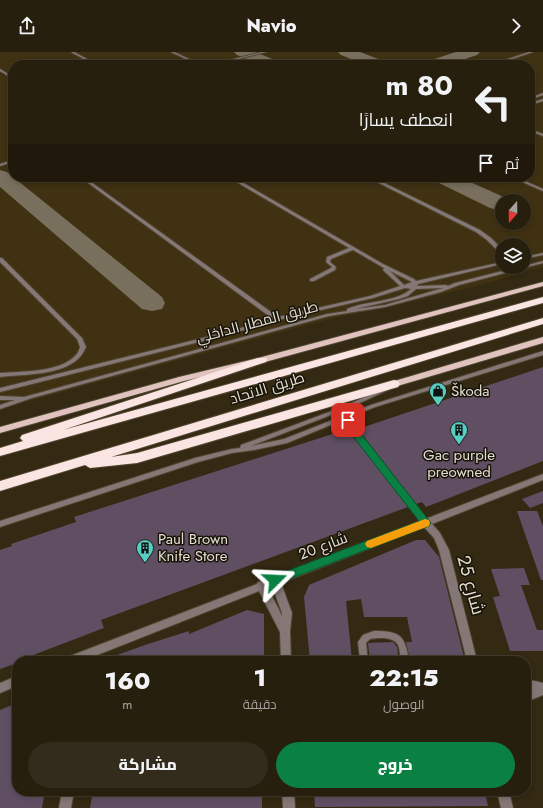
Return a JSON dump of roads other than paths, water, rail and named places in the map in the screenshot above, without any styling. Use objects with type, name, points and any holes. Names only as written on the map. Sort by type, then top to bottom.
[{"type":"highway","name":"طريق الاتحاد","points":[[0,452],[543,300]]},
{"type":"highway","name":"طريق الاتحاد","points":[[0,486],[543,321]]},
{"type":"highway","points":[[0,452],[44,431],[262,360]]},
{"type":"highway","points":[[77,462],[103,462],[137,458],[394,384]]},
{"type":"main road","name":"طريق الاتحاد","points":[[0,430],[182,379],[262,360],[543,284]]},
{"type":"main road","points":[[394,384],[543,340]]},
{"type":"street","name":"شارع 20","points":[[88,656],[261,585],[543,477]]},
{"type":"street","name":"شارع 25","points":[[426,523],[437,536],[444,550],[471,656]]},
{"type":"street","points":[[275,580],[287,613],[285,631],[286,656]]},
{"type":"street","points":[[261,585],[285,631]]},
{"type":"street","points":[[0,688],[12,684]]},
{"type":"street","points":[[531,685],[543,689]]},
{"type":"street","points":[[531,694],[543,689]]},
{"type":"street","points":[[64,808],[67,796]]},
{"type":"street","points":[[288,796],[288,808]]},
{"type":"street","points":[[504,796],[507,808]]},
{"type":"lane","points":[[72,52],[87,60]]},
{"type":"lane","points":[[172,52],[190,60]]},
{"type":"lane","points":[[232,60],[265,52]]},
{"type":"lane","points":[[507,60],[532,52]]},
{"type":"lane","points":[[89,182],[277,319]]},
{"type":"lane","points":[[238,182],[415,285],[452,286]]},
{"type":"lane","points":[[378,182],[478,231],[495,244]]},
{"type":"lane","points":[[525,182],[543,190]]},
{"type":"lane","points":[[312,280],[333,269],[334,267],[328,262],[329,258],[352,249]]},
{"type":"lane","points":[[531,257],[543,254]]},
{"type":"lane","points":[[0,259],[79,338],[83,347],[77,358],[59,367],[42,371],[0,375]]},
{"type":"lane","name":"طريق المطار الداخلي","points":[[531,265],[543,262]]},
{"type":"lane","points":[[381,265],[402,286]]},
{"type":"lane","name":"طريق المطار الداخلي","points":[[0,390],[221,336],[277,319],[360,299],[402,286],[415,285],[495,265]]},
{"type":"lane","name":"طريق المطار الداخلي","points":[[0,407],[30,397],[329,315],[385,306],[497,274]]},
{"type":"lane","points":[[347,311],[360,305],[403,297],[415,285]]},
{"type":"lane","points":[[0,524],[197,460],[286,440],[347,416],[543,353]]},
{"type":"lane","points":[[232,451],[347,407],[394,384]]},
{"type":"lane","points":[[0,398],[30,397]]},
{"type":"lane","points":[[347,416],[351,427],[426,523]]},
{"type":"lane","points":[[363,656],[362,642],[366,637],[372,635],[391,635],[398,638],[402,645],[404,656]]},
{"type":"place","name":"Škoda","points":[[438,406]]},
{"type":"place","name":"Gac purple preowned","points":[[459,445]]},
{"type":"place","name":"Paul Brown Knife Store","points":[[145,563]]}]
